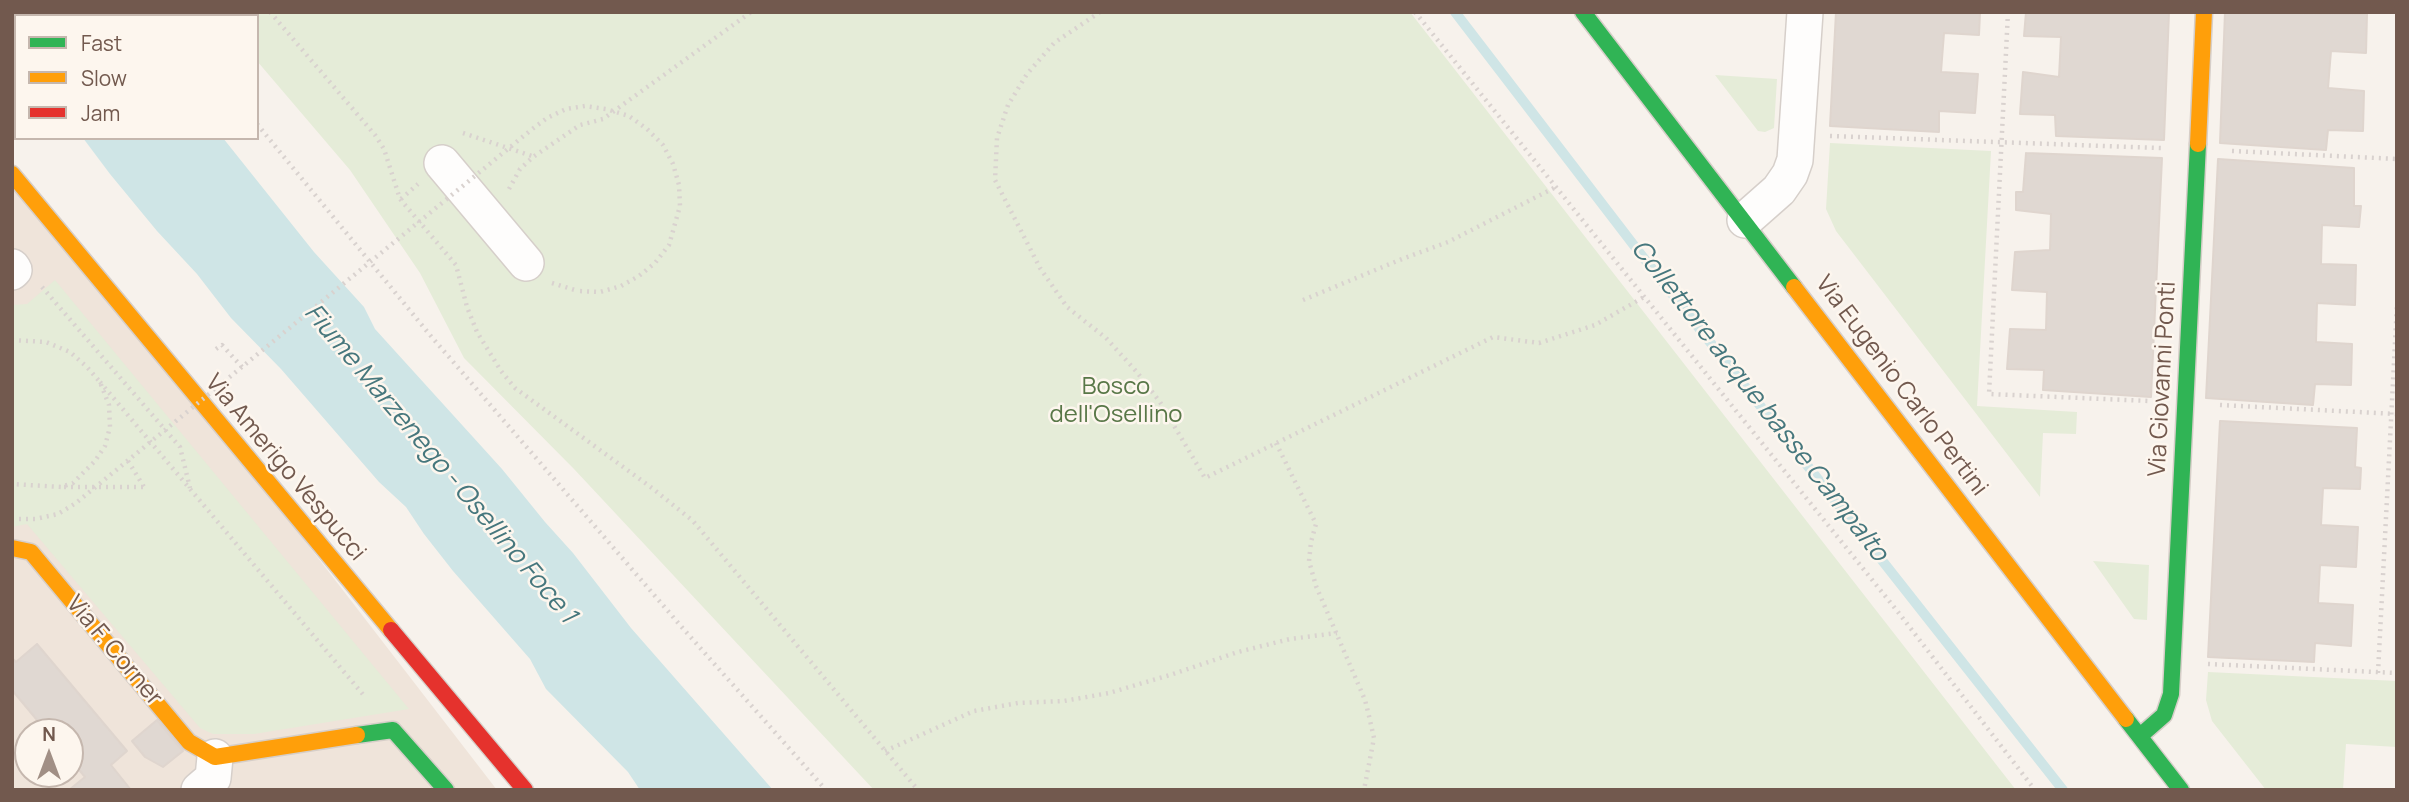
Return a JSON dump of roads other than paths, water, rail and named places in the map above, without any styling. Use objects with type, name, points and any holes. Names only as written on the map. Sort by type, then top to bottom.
[{"type":"street","name":"Via Eugenio Carlo Pertini","points":[[1583,12],[2181,790]]},
{"type":"street","points":[[1745,220],[1779,190],[1790,174],[1795,160],[1805,12]]},
{"type":"street","name":"Via Giovanni Ponti","points":[[2140,736],[2164,715],[2171,694],[2204,12]]},
{"type":"street","points":[[442,163],[526,263]]},
{"type":"street","name":"Via Amerigo Vespucci","points":[[12,174],[525,790]]},
{"type":"street","name":"Via F. Corner","points":[[12,548],[31,552],[189,742],[215,757]]},
{"type":"street","points":[[199,790],[212,778],[215,757],[393,730],[446,790]]},
{"type":"water","points":[[12,12],[120,14],[14,14],[14,58]]},
{"type":"water","name":"Fiume Marzenego - Osellino Foce 1","points":[[84,140],[225,140],[314,252],[364,307],[375,329],[502,469],[573,553],[631,628],[773,790],[640,790],[628,772],[546,689],[530,659],[453,571],[406,507],[379,482],[281,369],[231,318],[197,274],[110,174]]},
{"type":"waterway","name":"Collettore acque basse Campalto","points":[[1455,12],[1639,252],[2063,790]]},
{"type":"park label","name":"Bosco dell'Osellino","points":[[1116,401]]}]
